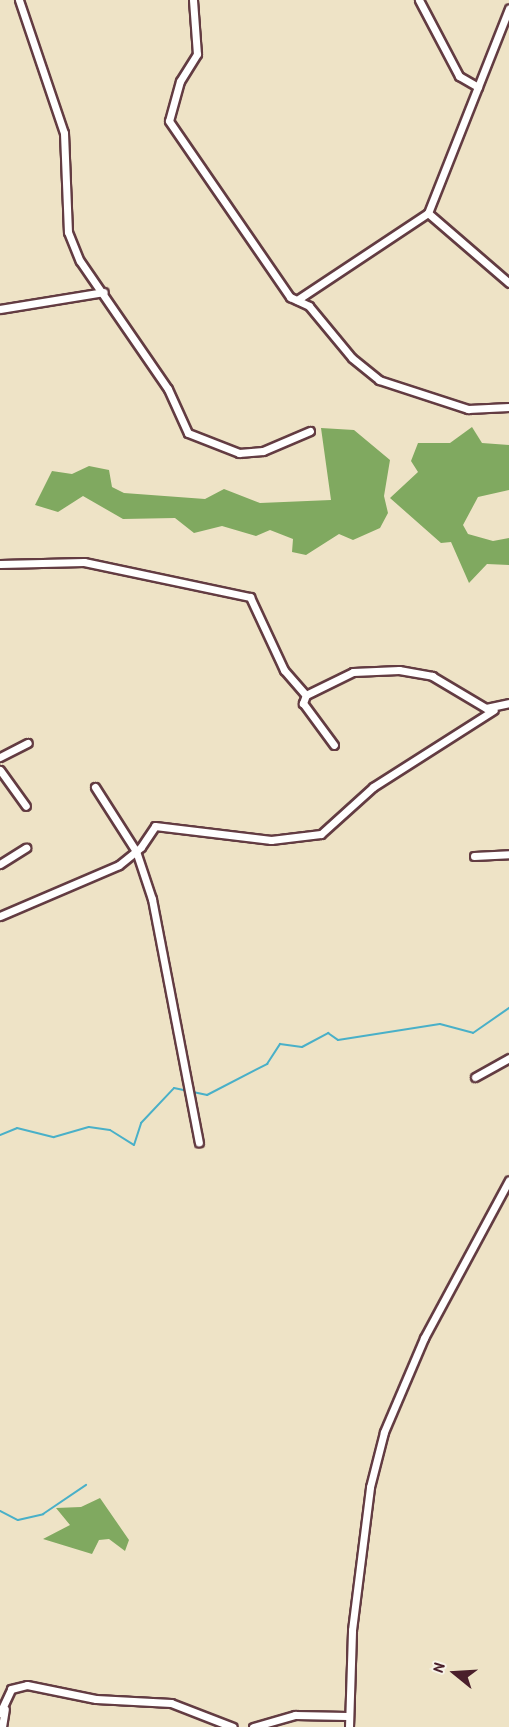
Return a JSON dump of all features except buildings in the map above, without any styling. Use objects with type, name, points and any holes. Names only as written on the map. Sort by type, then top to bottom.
[{"type":"street","points":[[19,0],[64,133],[68,232],[80,261],[104,292],[168,389],[188,433],[239,453],[263,451],[310,432]]},
{"type":"street","points":[[193,0],[197,54],[180,81],[169,120],[297,300],[309,306],[352,358],[379,380],[468,409],[509,407]]},
{"type":"street","points":[[419,0],[459,76],[478,87]]},
{"type":"street","points":[[297,300],[428,213],[509,8]]},
{"type":"street","points":[[428,213],[509,283]]},
{"type":"street","points":[[0,309],[104,292]]},
{"type":"street","points":[[0,564],[84,562],[250,597],[284,670],[306,695]]},
{"type":"street","points":[[334,745],[303,703],[306,695],[353,672],[399,670],[432,676],[494,710]]},
{"type":"street","points":[[0,916],[81,883],[136,852],[154,826],[271,840],[321,834],[373,787],[480,724],[494,710],[509,703]]},
{"type":"street","points":[[0,757],[27,743]]},
{"type":"street","points":[[0,770],[26,806]]},
{"type":"street","points":[[95,787],[136,852],[164,944],[200,1142]]},
{"type":"street","points":[[0,864],[26,848]]},
{"type":"street","points":[[474,856],[509,854]]},
{"type":"street","points":[[475,1077],[509,1058]]},
{"type":"street","points":[[349,1727],[346,1716],[370,1487],[384,1432],[424,1338],[509,1180]]},
{"type":"street","points":[[3,1727],[2,1711],[11,1689],[27,1685],[96,1699],[171,1703],[233,1727]]},
{"type":"street","points":[[253,1727],[295,1715],[346,1716]]},
{"type":"green space","points":[[472,427],[482,443],[509,445],[509,490],[478,497],[463,525],[468,534],[493,541],[509,538],[509,565],[487,564],[469,583],[451,542],[441,543],[390,498],[418,472],[411,461],[418,443],[450,443]]},
{"type":"green space","points":[[321,428],[354,430],[390,460],[384,496],[388,513],[380,528],[353,540],[339,534],[306,555],[292,552],[293,539],[270,530],[256,536],[222,526],[194,533],[175,518],[123,519],[83,496],[58,512],[35,505],[52,471],[72,474],[89,466],[109,470],[112,487],[124,493],[205,499],[224,489],[260,503],[331,500]]},
{"type":"green space","points":[[100,1498],[129,1540],[125,1551],[109,1539],[99,1540],[92,1554],[43,1539],[70,1525],[56,1508],[81,1507]]},
{"type":"waterway","points":[[0,1135],[17,1128],[54,1137],[89,1127],[110,1130],[134,1145],[141,1123],[174,1088],[207,1095],[267,1064],[280,1044],[302,1047],[328,1033],[338,1040],[440,1024],[473,1033],[509,1008]]},
{"type":"waterway","points":[[0,1511],[18,1520],[43,1514],[86,1485]]}]
